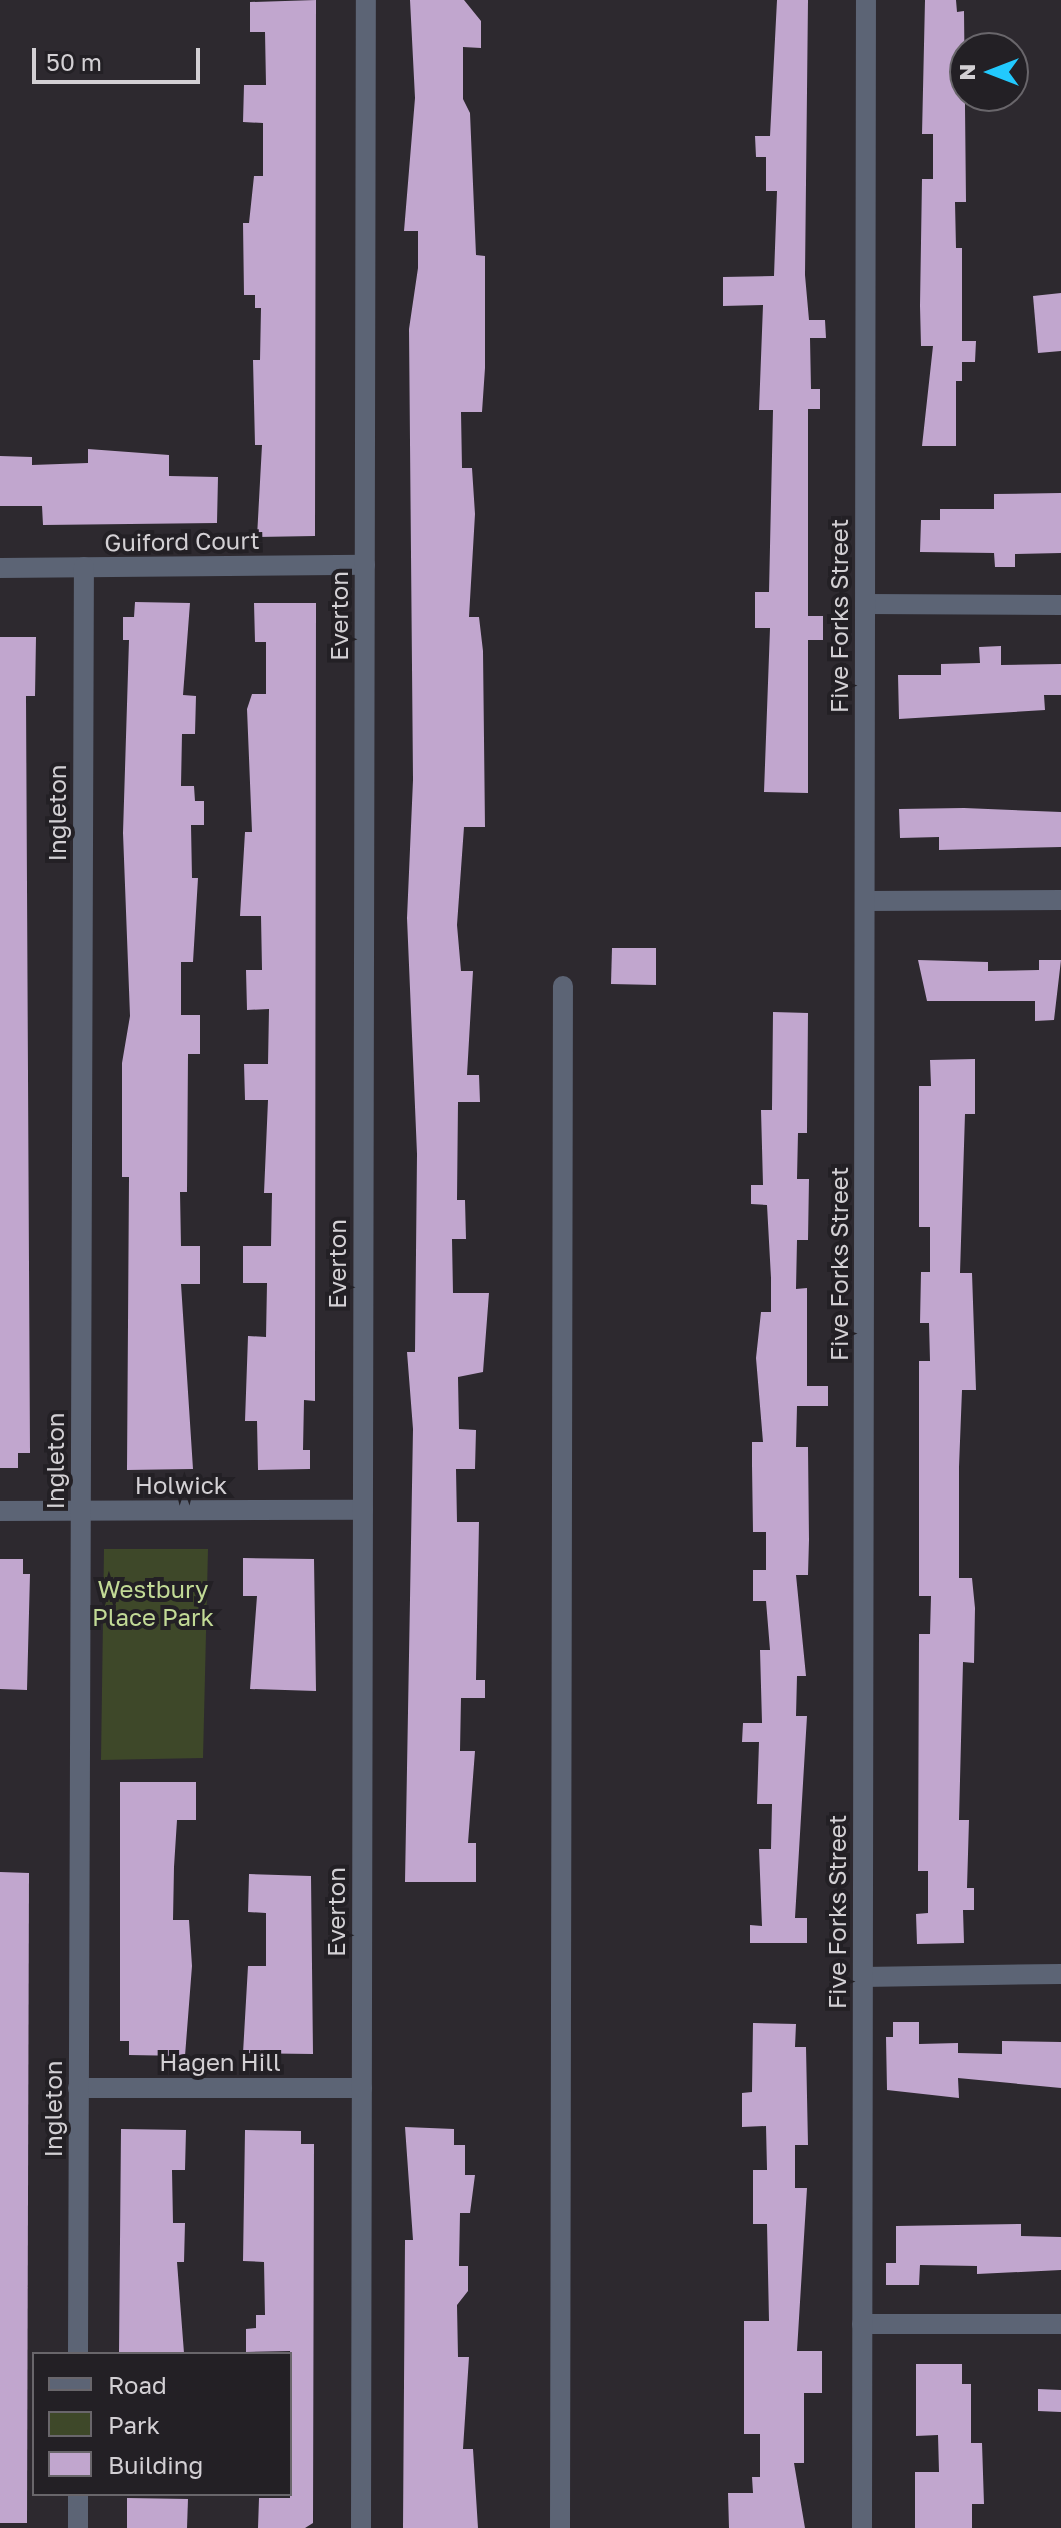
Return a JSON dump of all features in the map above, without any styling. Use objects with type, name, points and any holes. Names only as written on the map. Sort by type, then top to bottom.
[{"type":"street","name":"Everton","points":[[361,2528],[366,0]]},
{"type":"street","name":"Five Forks Street","points":[[862,2528],[866,0]]},
{"type":"street","name":"Guiford Court","points":[[0,568],[365,565]]},
{"type":"street","name":"Ingleton","points":[[78,2352],[84,567]]},
{"type":"street","points":[[865,604],[1061,605]]},
{"type":"street","points":[[866,901],[1061,900]]},
{"type":"street","points":[[560,2528],[563,986]]},
{"type":"street","name":"Holwick","points":[[0,1511],[363,1510]]},
{"type":"street","points":[[863,1977],[1061,1974]]},
{"type":"street","name":"Hagen Hill","points":[[78,2088],[362,2088]]},
{"type":"street","points":[[862,2324],[1061,2324]]},
{"type":"street","points":[[78,2496],[78,2528]]},
{"type":"green space","name":"Westbury Place Park","points":[[104,1549],[208,1549],[203,1758],[101,1760]]},
{"type":"building","points":[[316,0],[315,536],[257,537],[262,445],[255,445],[253,360],[260,360],[261,308],[255,308],[255,295],[244,295],[243,223],[249,223],[254,176],[263,176],[263,123],[243,122],[244,85],[266,85],[265,32],[250,32],[250,2]]},
{"type":"building","points":[[410,0],[464,0],[481,21],[481,48],[463,47],[463,99],[470,113],[476,255],[485,256],[485,368],[482,412],[461,412],[462,468],[472,468],[475,514],[469,617],[479,617],[483,651],[485,827],[464,827],[457,925],[461,971],[473,971],[467,1075],[479,1075],[480,1102],[458,1102],[457,1200],[465,1200],[466,1239],[452,1239],[453,1293],[489,1293],[483,1372],[458,1377],[459,1429],[476,1430],[475,1469],[456,1469],[457,1522],[479,1522],[476,1680],[485,1680],[485,1698],[461,1698],[460,1751],[475,1751],[468,1843],[476,1843],[476,1882],[405,1882],[413,1429],[407,1352],[415,1352],[417,1154],[407,918],[413,780],[409,329],[418,268],[418,231],[404,231],[415,98]]},
{"type":"building","points":[[777,0],[808,0],[805,275],[809,320],[825,320],[826,338],[810,338],[811,389],[820,389],[820,409],[808,409],[808,616],[823,616],[823,640],[808,640],[808,793],[764,792],[770,628],[755,628],[755,592],[769,592],[773,410],[759,410],[763,305],[723,306],[723,277],[774,276],[777,191],[766,191],[766,157],[756,157],[755,136],[770,136]]},
{"type":"building","points":[[925,0],[956,0],[957,12],[964,11],[964,32],[949,32],[949,112],[965,112],[966,202],[955,202],[956,248],[962,248],[962,341],[976,341],[975,362],[962,362],[962,381],[956,381],[956,446],[922,446],[933,346],[921,346],[922,179],[933,179],[933,134],[922,134]]},
{"type":"building","points":[[1061,293],[1061,351],[1038,353],[1033,296]]},
{"type":"building","points":[[88,449],[169,455],[169,476],[218,477],[217,523],[43,525],[42,506],[0,506],[0,456],[32,457],[32,465],[88,463]]},
{"type":"building","points":[[1061,493],[1061,553],[1015,554],[1015,567],[995,567],[994,553],[920,552],[921,520],[940,520],[940,509],[994,509],[994,494]]},
{"type":"building","points":[[135,602],[190,603],[183,695],[196,696],[195,734],[182,734],[181,786],[194,786],[195,801],[204,801],[204,825],[191,825],[192,878],[198,878],[193,962],[181,962],[181,1015],[200,1015],[200,1054],[188,1054],[187,1192],[180,1192],[181,1246],[200,1246],[200,1284],[181,1284],[193,1469],[127,1470],[129,1177],[122,1177],[122,1063],[130,1016],[123,833],[129,640],[123,640],[123,617],[134,617]]},
{"type":"building","points":[[254,603],[316,603],[315,1401],[304,1400],[303,1450],[310,1450],[310,1469],[258,1470],[257,1421],[245,1421],[248,1336],[266,1337],[267,1283],[243,1283],[243,1246],[271,1246],[272,1193],[264,1193],[268,1100],[245,1100],[244,1064],[268,1064],[269,1009],[247,1010],[246,970],[262,970],[261,916],[240,916],[245,832],[252,832],[247,709],[252,694],[266,694],[266,642],[255,642]]},
{"type":"building","points":[[0,637],[36,637],[35,696],[26,696],[30,1453],[18,1453],[18,1468],[0,1468]]},
{"type":"building","points":[[1001,646],[1001,665],[1061,664],[1061,695],[1044,695],[1045,710],[899,719],[898,675],[941,675],[941,664],[980,663],[979,647]]},
{"type":"building","points":[[899,809],[1061,812],[1061,847],[939,850],[939,837],[900,838]]},
{"type":"building","points":[[612,948],[656,948],[656,985],[611,984]]},
{"type":"building","points":[[918,960],[988,962],[988,971],[1039,970],[1039,960],[1061,960],[1054,1020],[1035,1021],[1035,1001],[927,1001]]},
{"type":"building","points":[[773,1012],[808,1013],[807,1133],[798,1133],[797,1179],[809,1179],[808,1240],[797,1240],[796,1289],[807,1288],[807,1386],[828,1386],[828,1406],[797,1406],[796,1447],[808,1447],[809,1540],[808,1575],[796,1575],[806,1676],[797,1676],[796,1716],[807,1716],[795,1918],[807,1918],[807,1943],[750,1943],[750,1925],[762,1926],[759,1849],[771,1849],[772,1804],[757,1804],[759,1742],[742,1742],[743,1723],[762,1723],[760,1650],[770,1650],[766,1601],[753,1601],[753,1570],[766,1570],[766,1532],[753,1532],[752,1442],[763,1442],[756,1358],[761,1312],[771,1312],[771,1278],[767,1205],[751,1204],[751,1185],[763,1185],[761,1110],[772,1110]]},
{"type":"building","points":[[975,1059],[975,1114],[965,1114],[960,1273],[972,1273],[976,1390],[962,1390],[959,1467],[959,1578],[972,1578],[975,1608],[974,1663],[963,1662],[959,1820],[969,1820],[967,1888],[974,1888],[974,1910],[963,1910],[964,1943],[917,1944],[916,1914],[928,1913],[928,1871],[918,1871],[919,1634],[930,1634],[931,1596],[919,1596],[919,1361],[930,1361],[929,1323],[920,1323],[921,1272],[930,1272],[930,1227],[919,1227],[919,1086],[931,1086],[930,1060]]},
{"type":"building","points":[[243,1558],[314,1559],[316,1691],[250,1689],[257,1596],[243,1596]]},
{"type":"building","points":[[0,1559],[23,1559],[23,1574],[30,1574],[27,1690],[0,1689]]},
{"type":"building","points":[[120,1782],[196,1782],[196,1820],[177,1820],[174,1867],[173,1920],[189,1920],[192,1966],[185,2056],[129,2055],[129,2041],[120,2041]]},
{"type":"building","points":[[0,1872],[29,1873],[27,2523],[0,2523]]},
{"type":"building","points":[[249,1874],[311,1876],[313,2054],[243,2053],[248,1966],[266,1966],[266,1913],[248,1912]]},
{"type":"building","points":[[893,2022],[919,2022],[919,2044],[958,2043],[958,2053],[1002,2054],[1002,2041],[1061,2042],[1061,2088],[958,2078],[959,2098],[887,2090],[886,2037],[893,2037]]},
{"type":"building","points":[[753,2023],[796,2024],[795,2047],[806,2047],[808,2145],[795,2145],[795,2188],[807,2188],[797,2351],[822,2351],[822,2393],[804,2393],[804,2463],[794,2463],[805,2528],[729,2528],[728,2493],[753,2493],[752,2477],[760,2477],[760,2434],[744,2434],[744,2321],[769,2321],[767,2224],[753,2224],[753,2170],[767,2170],[766,2126],[742,2127],[742,2093],[752,2092]]},
{"type":"building","points":[[405,2127],[454,2129],[454,2145],[465,2145],[465,2175],[475,2175],[470,2213],[460,2213],[459,2266],[468,2266],[468,2291],[457,2305],[458,2357],[469,2357],[463,2449],[473,2449],[478,2528],[403,2528],[405,2240],[413,2240]]},
{"type":"building","points":[[121,2129],[186,2130],[185,2170],[172,2170],[173,2223],[185,2223],[184,2262],[177,2262],[184,2352],[119,2352]]},
{"type":"building","points":[[245,2130],[301,2131],[301,2144],[314,2144],[313,2523],[305,2528],[258,2528],[259,2498],[292,2496],[292,2352],[246,2352],[246,2329],[256,2328],[256,2315],[265,2315],[264,2262],[243,2261]]},
{"type":"building","points":[[1021,2224],[1021,2236],[1061,2237],[1061,2270],[977,2274],[977,2266],[920,2265],[919,2285],[886,2285],[886,2263],[896,2263],[896,2226]]},
{"type":"building","points":[[916,2364],[962,2364],[962,2384],[971,2384],[971,2443],[982,2443],[984,2504],[972,2504],[972,2528],[915,2528],[915,2472],[939,2472],[938,2435],[916,2436]]},
{"type":"building","points":[[1038,2389],[1061,2390],[1061,2412],[1038,2411]]},
{"type":"building","points":[[127,2498],[188,2499],[187,2528],[127,2528]]}]
